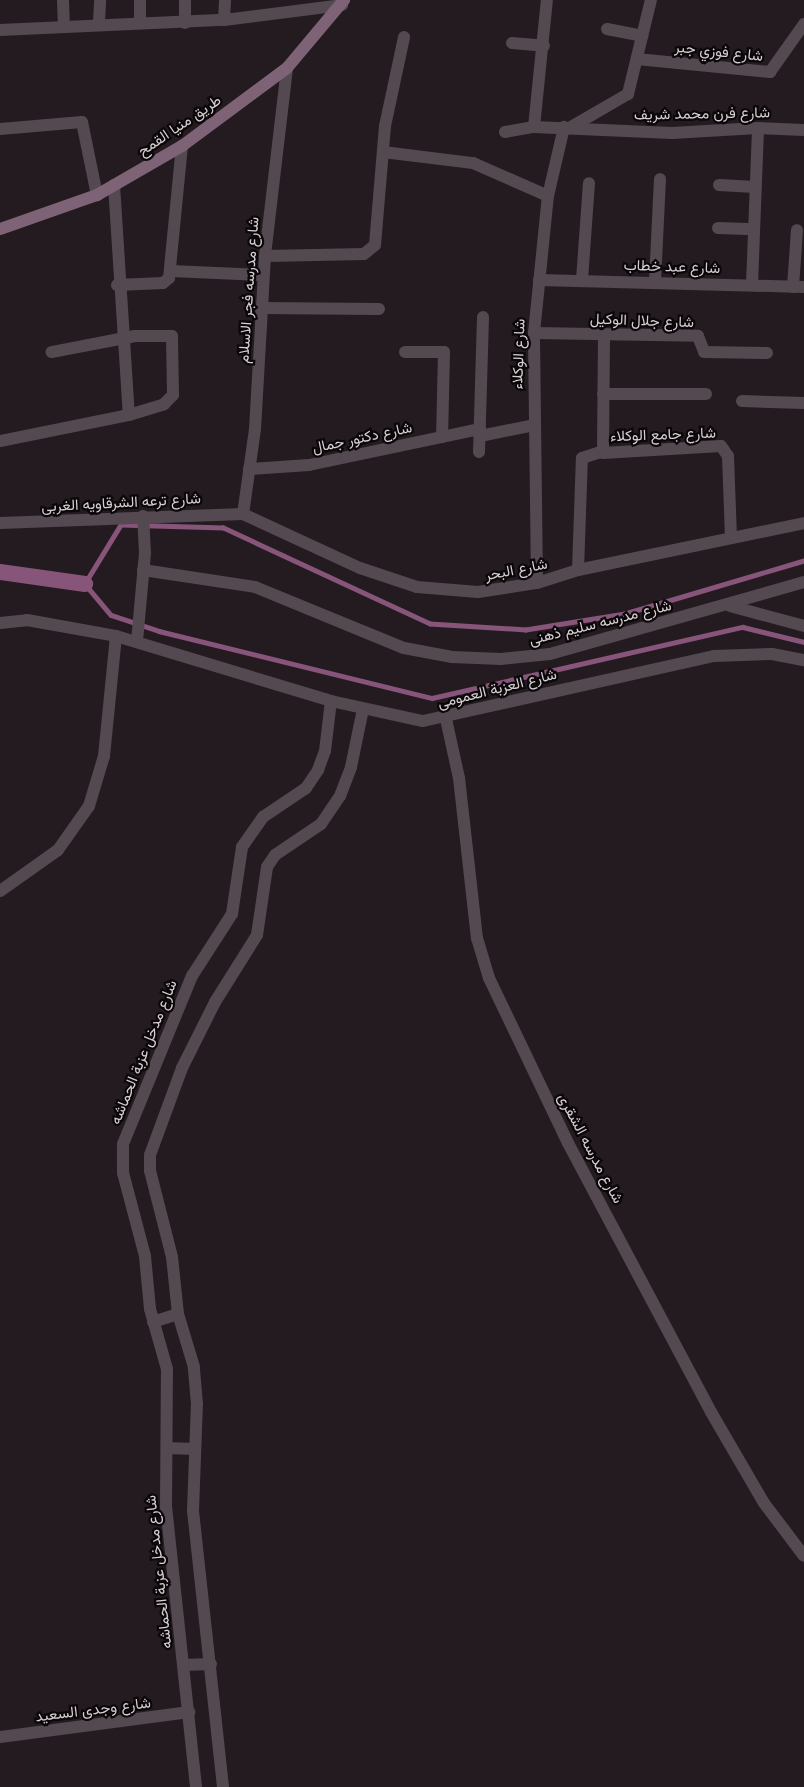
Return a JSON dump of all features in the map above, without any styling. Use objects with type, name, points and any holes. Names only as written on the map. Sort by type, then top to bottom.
[{"type":"main road","name":"طريق منيا القمح","points":[[0,229],[97,195],[182,146],[287,68],[343,2]]},
{"type":"street","points":[[63,0],[64,25]]},
{"type":"street","points":[[99,22],[100,0]]},
{"type":"street","points":[[140,0],[140,23]]},
{"type":"street","points":[[185,0],[185,23]]},
{"type":"street","points":[[224,20],[225,0]]},
{"type":"street","points":[[534,127],[544,46],[547,0]]},
{"type":"street","points":[[567,128],[623,99],[637,59],[650,0]]},
{"type":"street","points":[[0,30],[99,22],[185,23],[224,20],[343,2]]},
{"type":"street","name":"شارع فوزي جبر","points":[[637,59],[770,72],[804,24]]},
{"type":"street","points":[[607,29],[642,36]]},
{"type":"street","points":[[265,256],[370,251],[375,245],[383,152],[404,38]]},
{"type":"street","points":[[512,43],[544,46]]},
{"type":"street","name":"شارع مدرسه فجر الاسلام","points":[[243,514],[249,469],[263,275],[287,68]]},
{"type":"street","points":[[0,130],[82,122],[97,195]]},
{"type":"street","name":"شارع فرن محمد شريف","points":[[505,132],[534,127],[672,133],[758,128],[804,130]]},
{"type":"street","name":"شارع الوكلاء","points":[[538,584],[534,333],[548,196],[567,128]]},
{"type":"street","points":[[752,285],[758,128]]},
{"type":"street","points":[[117,285],[163,283],[171,271],[182,146]]},
{"type":"street","points":[[383,152],[473,163],[548,196]]},
{"type":"street","points":[[655,280],[660,179]]},
{"type":"street","points":[[582,280],[589,183]]},
{"type":"street","points":[[114,185],[117,285],[129,415]]},
{"type":"street","points":[[719,185],[756,187]]},
{"type":"street","points":[[718,228],[754,230]]},
{"type":"street","points":[[797,230],[799,287]]},
{"type":"street","points":[[171,271],[263,275]]},
{"type":"street","name":"شارع عبد خطاب","points":[[539,280],[655,280],[799,287]]},
{"type":"street","points":[[260,308],[379,309]]},
{"type":"street","points":[[479,452],[482,318]]},
{"type":"street","name":"شارع جلال الوكيل","points":[[534,333],[698,336],[704,352],[767,353]]},
{"type":"street","points":[[0,441],[129,415],[164,404],[173,395],[175,338],[149,334],[52,352]]},
{"type":"street","points":[[578,570],[582,458],[603,453],[604,335]]},
{"type":"street","points":[[405,352],[444,352],[442,437]]},
{"type":"street","points":[[604,394],[706,394]]},
{"type":"street","points":[[742,401],[804,403]]},
{"type":"street","name":"شارع دكتور جمال","points":[[249,469],[309,465],[442,437],[534,425]]},
{"type":"street","name":"شارع جامع الوكلاء","points":[[603,453],[722,446],[728,456],[731,538]]},
{"type":"street","name":"شارع البحر","points":[[243,514],[360,568],[417,587],[478,592],[538,584],[578,570],[804,523]]},
{"type":"street","name":"شارع ترعه الشرقاويه الغربى","points":[[0,523],[143,516],[243,514]]},
{"type":"street","points":[[136,639],[143,570],[143,516]]},
{"type":"street","name":"شارع مدرسه سليم ذهنى","points":[[143,570],[255,586],[404,648],[452,657],[501,659],[550,654],[730,606],[804,582]]},
{"type":"street","points":[[730,606],[804,626]]},
{"type":"street","name":"شارع العزبة العمومى","points":[[0,623],[27,620],[136,639],[401,720],[446,719],[685,660],[743,654],[804,660]]},
{"type":"street","points":[[0,892],[58,850],[89,806],[104,756],[116,636]]},
{"type":"street","name":"شارع مدخل عزبة الحماشه","points":[[196,1787],[186,1665],[166,1507],[170,1448],[167,1369],[156,1321],[145,1256],[123,1173],[123,1144],[192,976],[232,914],[242,847],[263,817],[306,788],[318,770],[325,751],[331,700]]},
{"type":"street","points":[[223,1787],[193,1511],[194,1367],[177,1315],[172,1257],[150,1171],[150,1155],[182,1068],[214,1002],[257,935],[268,867],[276,855],[321,824],[340,796],[352,767],[363,709]]},
{"type":"street","name":"شارع مدرسه الشقرى","points":[[446,719],[459,778],[477,938],[489,978],[568,1143],[711,1412],[764,1503],[804,1556]]},
{"type":"street","points":[[156,1321],[177,1315]]},
{"type":"street","points":[[170,1448],[192,1449]]},
{"type":"street","points":[[186,1665],[209,1664]]},
{"type":"street","name":"شارع وجدى السعيد","points":[[0,1737],[189,1712]]},
{"type":"waterway","points":[[804,561],[625,614],[526,630],[430,624],[223,528],[121,525],[85,584],[111,615],[159,631],[432,698],[743,627],[804,642]]},
{"type":"waterway","points":[[0,572],[85,584]]}]
